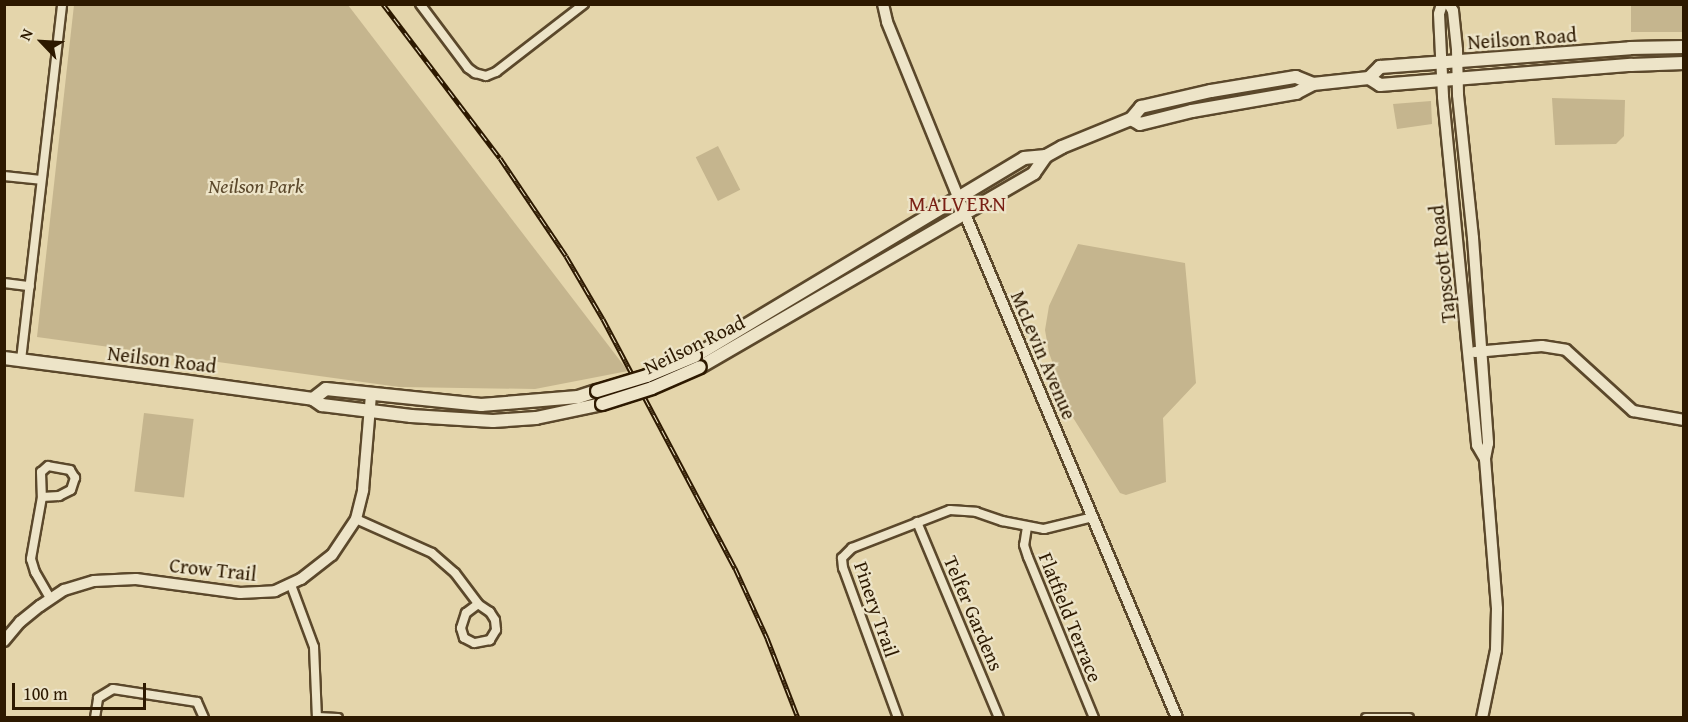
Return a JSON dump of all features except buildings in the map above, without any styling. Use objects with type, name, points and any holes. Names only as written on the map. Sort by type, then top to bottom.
[{"type":"main road","name":"Neilson Road","points":[[1131,119],[1140,124],[1220,105],[1296,93],[1313,84],[1369,78],[1380,67],[1527,58],[1630,48],[1683,47]]},
{"type":"main road","points":[[1527,58],[1528,74]]},
{"type":"main road","name":"Neilson Road","points":[[1369,78],[1380,86],[1683,63]]},
{"type":"main road","name":"Neilson Road","points":[[314,399],[326,389],[481,405],[578,397],[698,362],[1024,158],[1046,156],[1093,133],[1131,119],[1141,107],[1218,90],[1296,77],[1313,84]]},
{"type":"main road","points":[[1218,90],[1220,105]]},
{"type":"main road","name":"Neilson Road","points":[[4,358],[314,399],[322,405],[369,412],[493,421],[536,418],[602,404],[652,388],[1034,173],[1046,156]]},
{"type":"street","points":[[21,360],[62,4]]},
{"type":"street","points":[[420,4],[468,68],[475,74],[486,76],[496,72],[584,4]]},
{"type":"street","name":"McLevin Avenue","points":[[883,4],[891,32],[964,212],[1177,717]]},
{"type":"street","name":"Tapscott Road","points":[[1442,4],[1439,14],[1443,81],[1477,445],[1485,459]]},
{"type":"street","name":"Tapscott Road","points":[[1449,4],[1453,11],[1488,443],[1485,459],[1497,609],[1496,650],[1482,717]]},
{"type":"street","points":[[4,176],[41,180]]},
{"type":"street","points":[[4,283],[30,286]]},
{"type":"street","points":[[1469,352],[1551,346],[1566,350],[1633,411],[1683,420]]},
{"type":"street","name":"Crow Trail","points":[[4,642],[20,622],[50,598],[85,583],[117,578],[148,580],[240,593],[275,591],[291,585],[332,555],[356,519],[363,490],[371,395]]},
{"type":"street","points":[[42,497],[59,496],[71,490],[75,478],[70,471],[48,466],[41,472],[42,497],[32,559],[35,572],[50,598]]},
{"type":"street","name":"Pinery Trail","points":[[898,717],[843,568],[842,558],[852,548],[917,522],[960,510],[976,512],[1027,527],[1057,528],[1093,517]]},
{"type":"street","points":[[356,519],[432,553],[465,584],[478,604],[490,612],[496,630],[490,640],[474,643],[464,638],[461,628],[466,613],[478,604]]},
{"type":"street","name":"Telfer Gardens","points":[[917,522],[999,717]]},
{"type":"street","name":"Flatfield Terrace","points":[[1027,527],[1024,544],[1028,557],[1095,717]]},
{"type":"street","points":[[291,585],[314,647],[317,717],[338,717]]},
{"type":"street","points":[[94,717],[98,698],[113,689],[197,702],[204,717]]},
{"type":"street","points":[[1366,717],[1409,717]]},
{"type":"green space","name":"Neilson Park","points":[[74,5],[348,5],[628,371],[535,389],[399,387],[37,337]]},
{"type":"green space","points":[[1631,5],[1683,5],[1683,32],[1631,32]]},
{"type":"green space","points":[[1552,98],[1625,100],[1624,136],[1616,144],[1555,145]]},
{"type":"green space","points":[[1431,101],[1432,124],[1397,129],[1393,104]]},
{"type":"green space","points":[[718,146],[740,190],[718,201],[696,157]]},
{"type":"green space","points":[[1078,244],[1185,263],[1196,383],[1163,418],[1166,482],[1126,495],[1120,493],[1072,416],[1049,353],[1045,330],[1049,306]]},
{"type":"green space","points":[[144,413],[194,419],[184,498],[134,491]]},
{"type":"railway","points":[[383,4],[500,158],[566,256],[603,319],[735,568],[767,638],[798,718]]},
{"type":"district","name":"MALVERN","points":[[958,204]]}]
